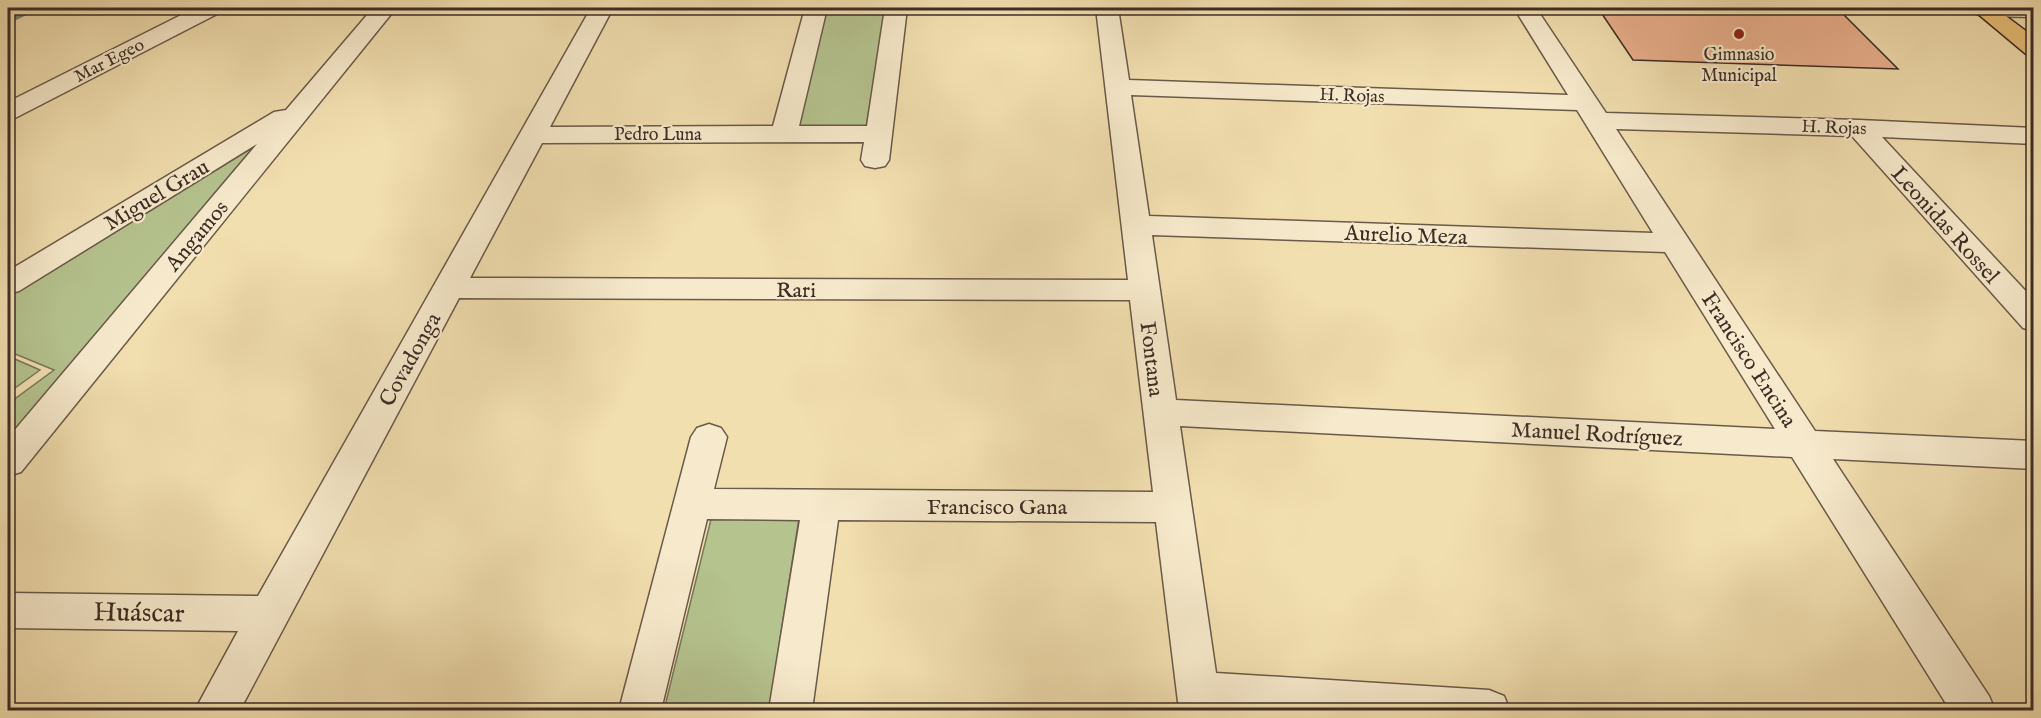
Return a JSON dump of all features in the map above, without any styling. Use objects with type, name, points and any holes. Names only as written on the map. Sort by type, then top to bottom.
[{"type":"main road","points":[[1983,8],[2034,48]]},
{"type":"street","name":"Mar Egeo","points":[[8,112],[211,8]]},
{"type":"street","name":"Angamos","points":[[8,462],[385,8]]},
{"type":"street","name":"Covadonga","points":[[217,711],[602,8]]},
{"type":"street","points":[[784,134],[816,8]]},
{"type":"street","name":"Pedro Luna","points":[[532,135],[784,134],[876,147],[896,8]]},
{"type":"street","name":"Fontana","points":[[1107,8],[1198,701]]},
{"type":"street","name":"Francisco Encina","points":[[1526,8],[1974,711]]},
{"type":"street","points":[[1983,8],[2034,10]]},
{"type":"street","name":"H. Rojas","points":[[1118,87],[2034,136]]},
{"type":"street","name":"Miguel Grau","points":[[8,284],[304,104]]},
{"type":"street","name":"Leonidas Rossel","points":[[1859,128],[2034,320]]},
{"type":"street","name":"Aurelio Meza","points":[[1136,225],[1676,243]]},
{"type":"street","name":"Rari","points":[[448,288],[1144,290]]},
{"type":"street","name":"Manuel Rodríguez","points":[[1160,412],[2034,455]]},
{"type":"street","points":[[640,711],[709,437]]},
{"type":"street","name":"Francisco Gana","points":[[692,504],[1172,507]]},
{"type":"street","points":[[790,711],[821,504]]},
{"type":"street","name":"Huáscar","points":[[8,611],[270,614]]},
{"type":"street","points":[[1198,701],[1489,711]]},
{"type":"green space","points":[[827,8],[886,8],[866,128],[798,127]]},
{"type":"green space","points":[[278,127],[8,448],[8,404],[54,370],[8,351],[8,294]]},
{"type":"green space","points":[[8,356],[40,370],[8,393]]},
{"type":"green space","points":[[712,515],[799,518],[769,710],[664,710]]},
{"type":"building","name":"Gimnasio Municipal","points":[[1598,8],[1837,8],[1898,69],[1633,60]]},
{"type":"waterway","points":[[8,21],[36,8]]},
{"type":"place","name":"Gimnasio Municipal","points":[[1739,34]]}]
